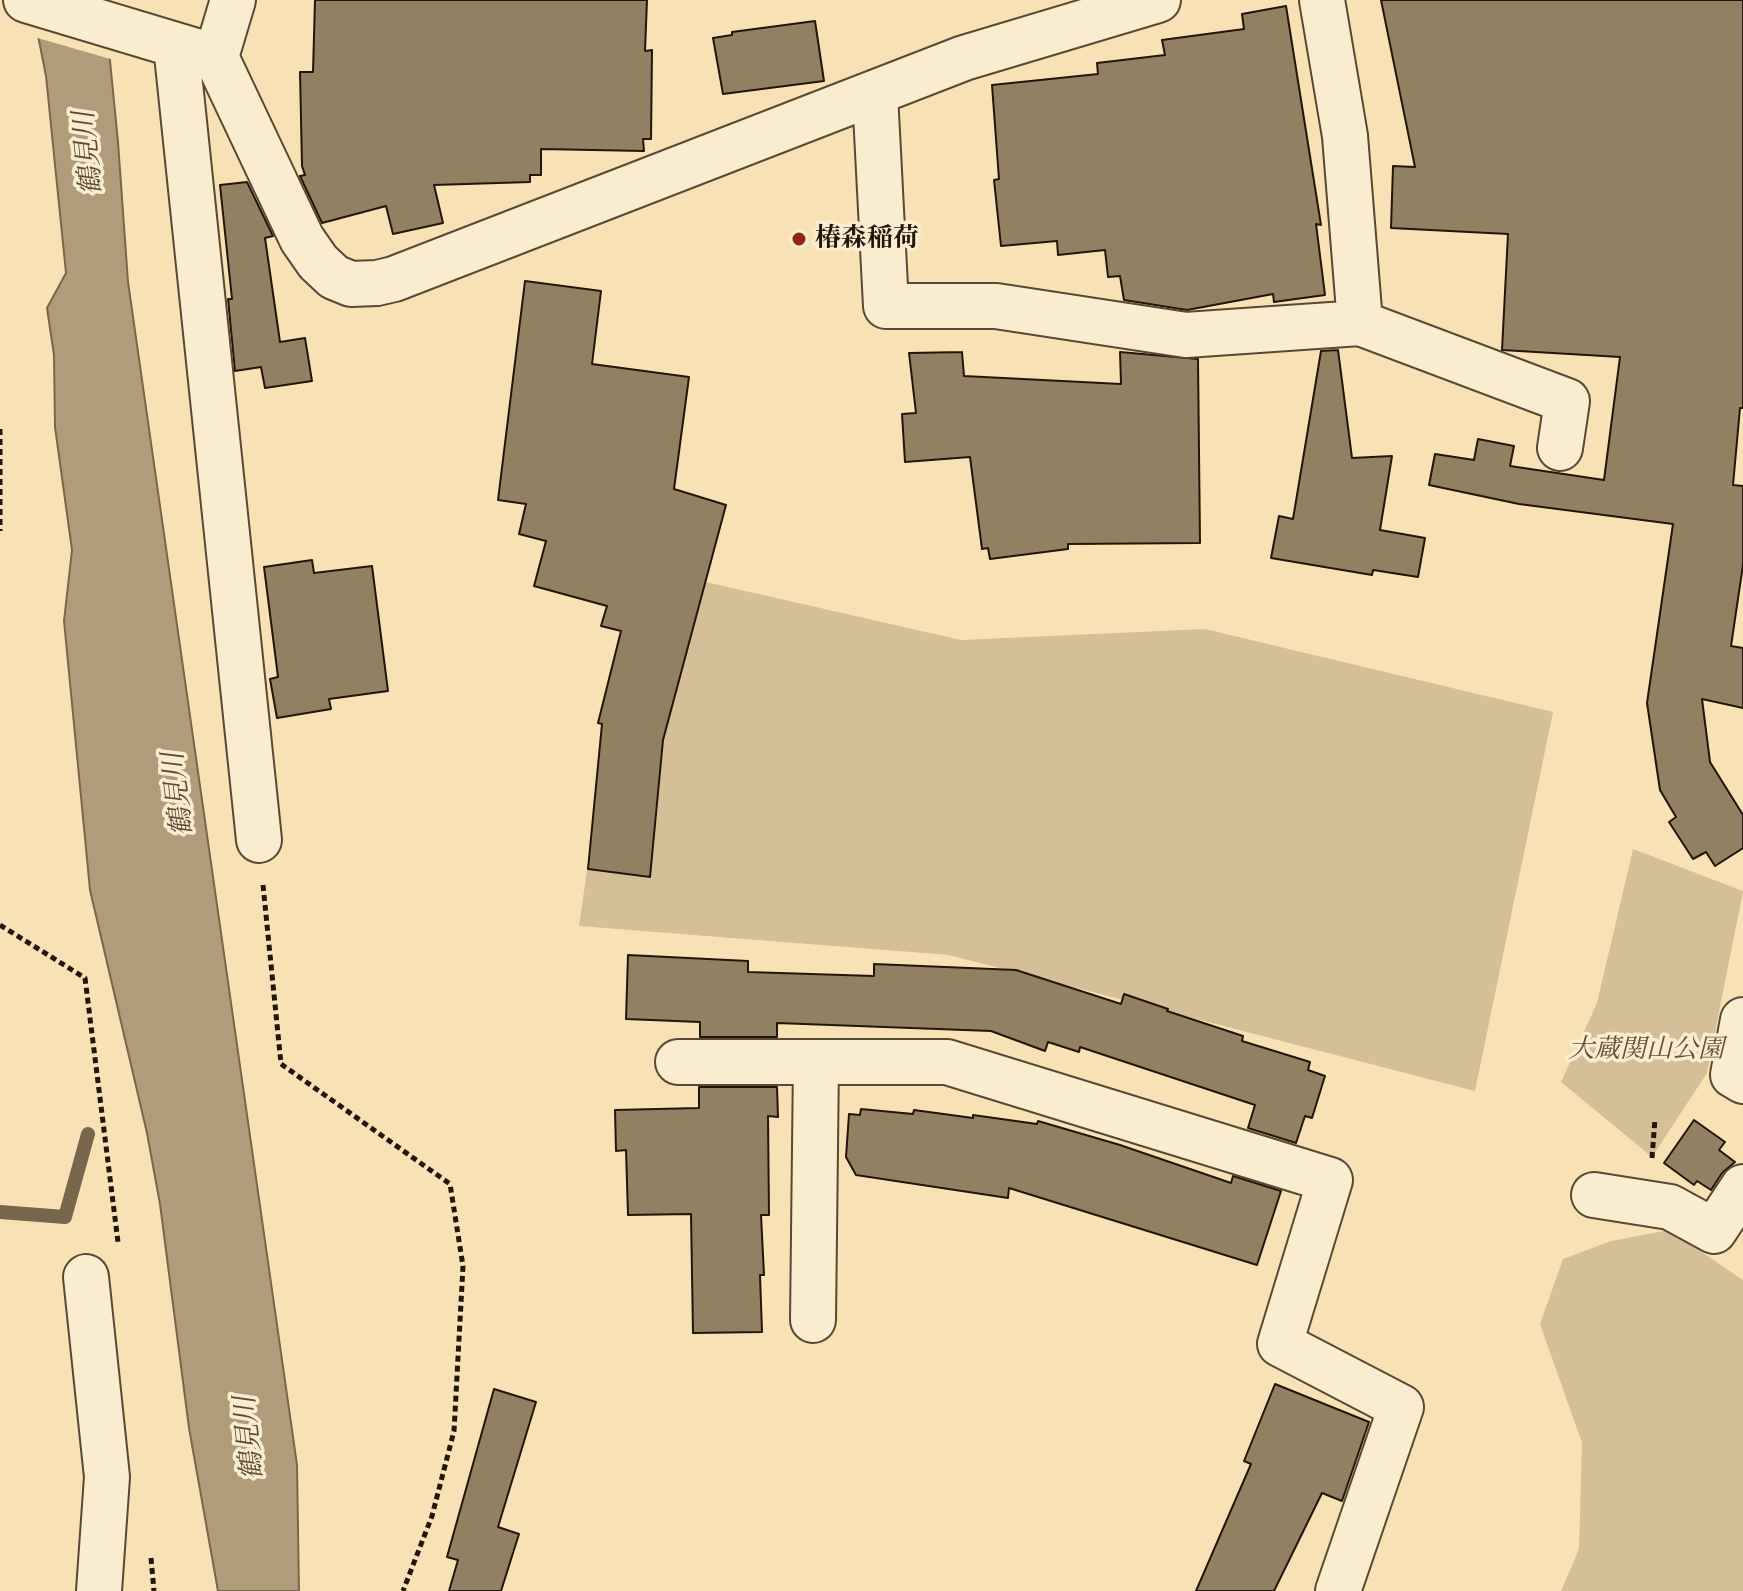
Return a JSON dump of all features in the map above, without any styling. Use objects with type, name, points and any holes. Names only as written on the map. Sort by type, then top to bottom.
[{"type":"street","points":[[26,0],[183,47],[318,262],[334,277],[351,284],[394,279],[964,58],[1158,0]]},
{"type":"street","points":[[183,47],[233,0]]},
{"type":"street","points":[[1322,0],[1345,136],[1360,323]]},
{"type":"street","points":[[183,47],[259,840]]},
{"type":"street","points":[[875,94],[886,306],[996,306],[1186,335],[1360,323],[1567,401],[1560,448]]},
{"type":"street","points":[[1743,1020],[1733,1075],[1743,1081]]},
{"type":"street","points":[[678,1062],[947,1062],[1330,1180],[1280,1344],[1401,1407],[1338,1591]]},
{"type":"street","points":[[813,1320],[816,1062]]},
{"type":"street","points":[[1594,1195],[1670,1207],[1714,1231],[1743,1187]]},
{"type":"street","points":[[86,1277],[107,1477],[99,1591]]},
{"type":"path","points":[[0,429],[0,531]]},
{"type":"path","points":[[259,840],[281,1064],[450,1184],[463,1266],[454,1431],[432,1516],[403,1591]]},
{"type":"green space","points":[[631,565],[961,640],[1205,629],[1553,712],[1475,1091],[949,955],[579,926]]},
{"type":"green space","name":"大蔵関山公園","points":[[1633,849],[1743,891],[1707,1073],[1652,1157],[1561,1082],[1597,1003]]},
{"type":"green space","points":[[1669,1230],[1743,1280],[1743,1591],[1561,1591],[1579,1549],[1582,1443],[1540,1324],[1563,1259],[1611,1241]]},
{"type":"water","name":"鶴見川","points":[[31,0],[104,0],[128,282],[297,1465],[299,1591],[218,1591],[189,1428],[160,1204],[147,1133],[90,890],[64,621],[72,550],[55,427],[54,355],[47,308],[66,273],[46,76]]},
{"type":"pier","points":[[27,0],[108,0],[114,60],[34,37]]},
{"type":"building","points":[[315,0],[647,0],[645,51],[652,50],[651,139],[643,139],[644,151],[541,149],[541,175],[530,175],[530,182],[434,185],[443,223],[393,234],[386,206],[322,223],[300,176],[305,175],[302,166],[300,72],[313,72]]},
{"type":"building","points":[[1381,0],[1743,0],[1743,408],[1740,408],[1733,485],[1743,486],[1743,565],[1731,646],[1743,648],[1743,708],[1702,699],[1710,762],[1743,815],[1743,848],[1715,866],[1706,852],[1693,859],[1669,822],[1676,817],[1660,790],[1647,703],[1673,524],[1519,504],[1429,485],[1435,454],[1474,460],[1478,439],[1514,446],[1510,466],[1604,480],[1620,357],[1502,350],[1508,234],[1391,228],[1393,166],[1415,167]]},
{"type":"building","points":[[1286,6],[1321,225],[1316,224],[1325,295],[1274,302],[1273,294],[1187,310],[1124,300],[1120,276],[1108,277],[1105,250],[1058,255],[1057,241],[1001,246],[994,180],[999,179],[992,85],[1098,74],[1097,63],[1165,55],[1162,40],[1244,29],[1242,14]]},
{"type":"building","points":[[815,21],[824,81],[723,94],[713,38],[732,35],[732,32]]},
{"type":"building","points":[[247,182],[273,236],[265,238],[280,342],[305,338],[312,381],[265,388],[261,367],[235,371],[228,299],[232,299],[220,185]]},
{"type":"building","points":[[525,281],[601,291],[592,364],[689,377],[674,489],[726,505],[663,740],[650,877],[588,869],[602,724],[598,723],[621,631],[601,626],[607,606],[534,586],[546,541],[519,534],[526,504],[498,500]]},
{"type":"building","points":[[1338,350],[1352,458],[1392,456],[1380,530],[1425,538],[1418,577],[1373,570],[1372,575],[1271,558],[1279,516],[1293,519],[1321,351]]},
{"type":"building","points":[[962,352],[964,376],[1121,384],[1120,352],[1198,359],[1200,543],[1068,544],[1068,549],[990,559],[988,548],[982,549],[970,457],[905,462],[902,414],[916,413],[909,353]]},
{"type":"building","points":[[312,560],[314,573],[372,566],[388,691],[329,699],[331,709],[277,718],[270,679],[278,677],[264,567]]},
{"type":"building","points":[[628,955],[748,961],[748,972],[874,976],[874,964],[1016,970],[1121,1004],[1124,994],[1168,1009],[1243,1036],[1242,1041],[1310,1062],[1308,1070],[1325,1076],[1312,1118],[1305,1116],[1296,1143],[1248,1128],[1255,1105],[1080,1047],[1079,1052],[1048,1042],[1045,1051],[991,1031],[777,1023],[777,1037],[700,1037],[700,1022],[626,1019]]},
{"type":"building","points":[[699,1087],[777,1087],[778,1117],[768,1116],[769,1215],[761,1215],[764,1275],[760,1275],[762,1332],[693,1333],[691,1214],[628,1215],[626,1150],[616,1151],[615,1110],[699,1108]]},
{"type":"building","points":[[861,1109],[913,1114],[914,1110],[973,1118],[973,1115],[1037,1124],[1038,1121],[1231,1183],[1233,1176],[1281,1191],[1257,1265],[1009,1188],[1008,1198],[856,1175],[846,1157],[849,1114],[860,1115]]},
{"type":"building","points":[[1694,1120],[1725,1142],[1719,1150],[1735,1162],[1722,1173],[1711,1190],[1697,1181],[1694,1185],[1664,1163]]},
{"type":"building","points":[[1275,1384],[1369,1422],[1342,1501],[1322,1493],[1274,1591],[1196,1591],[1251,1464],[1244,1461]]},
{"type":"building","points":[[494,1389],[536,1402],[498,1527],[519,1534],[501,1591],[449,1591],[458,1560],[447,1557]]},
{"type":"waterway","points":[[0,1212],[65,1217],[88,1134]]},
{"type":"place","name":"椿森稲荷","points":[[799,239]]}]
